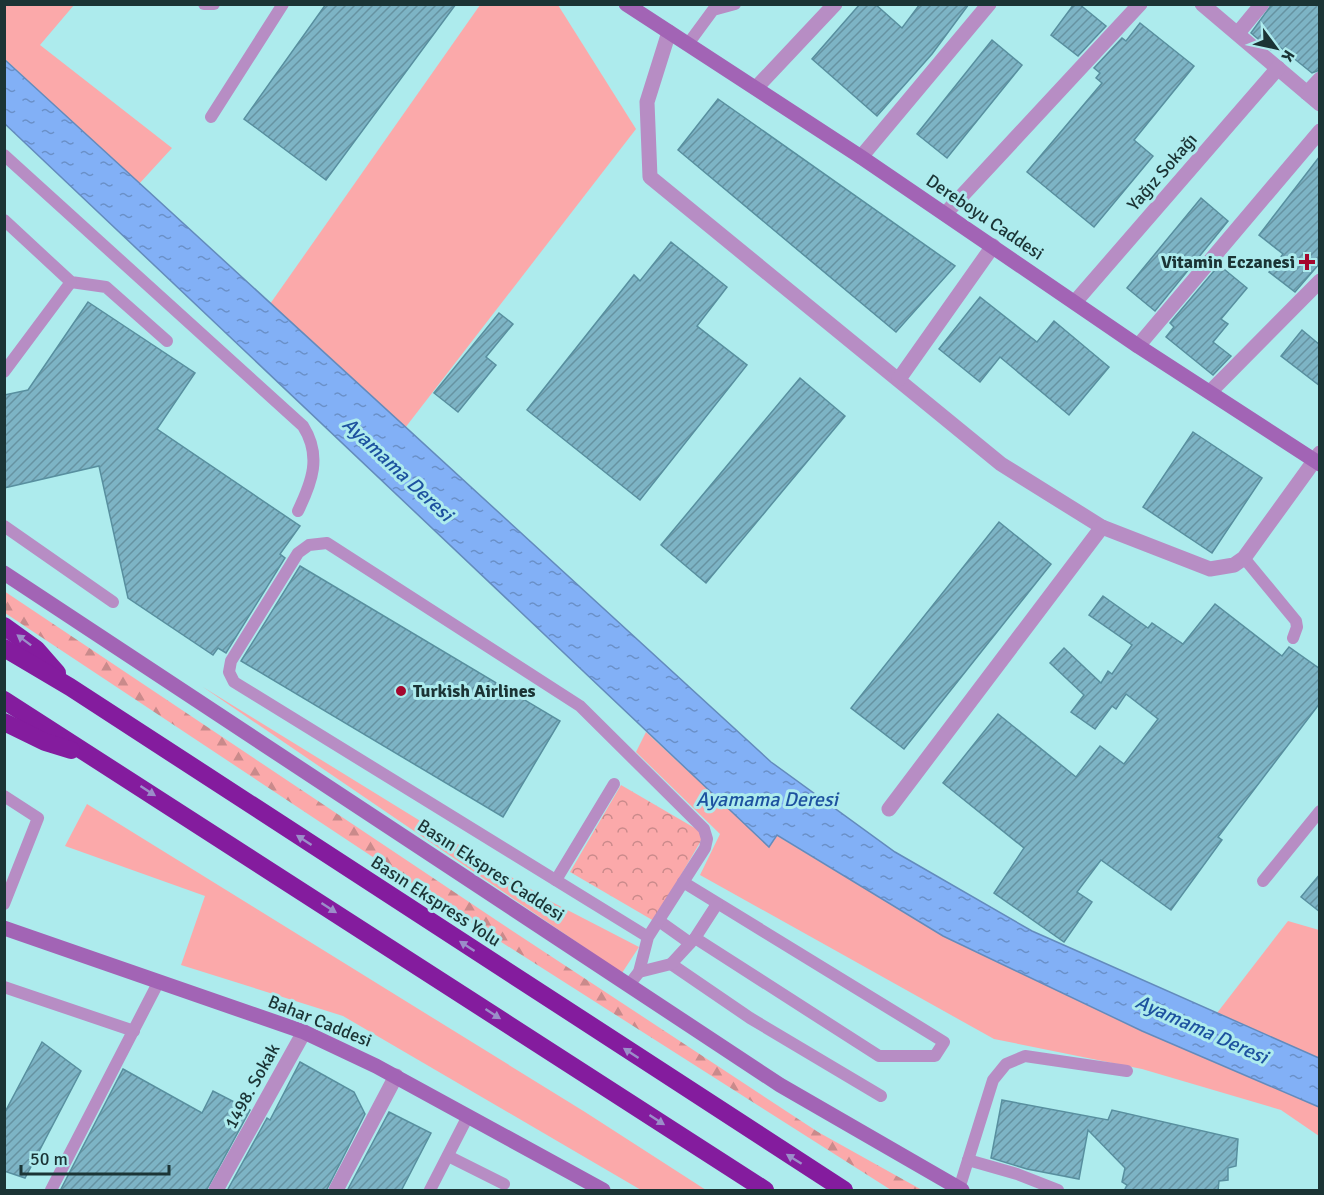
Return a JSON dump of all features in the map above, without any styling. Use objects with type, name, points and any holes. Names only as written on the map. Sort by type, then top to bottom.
[{"type":"highway","points":[[4,626],[36,649],[70,687]]},
{"type":"highway","name":"Basın Ekspress Yolu","points":[[4,648],[70,687],[844,1191]]},
{"type":"highway","points":[[4,700],[99,759],[765,1191]]},
{"type":"highway","points":[[4,722],[45,742],[99,759]]},
{"type":"main road","name":"Dereboyu Caddesi","points":[[626,4],[861,157],[1138,346],[1318,459]]},
{"type":"main road","name":"Basın Ekspres Caddesi","points":[[4,573],[780,1084],[961,1190]]},
{"type":"main road","name":"Bahar Caddesi","points":[[4,928],[304,1032],[396,1076],[603,1191]]},
{"type":"street","points":[[756,88],[835,4]]},
{"type":"street","points":[[861,157],[989,4]]},
{"type":"street","points":[[945,214],[1140,4]]},
{"type":"street","points":[[1202,4],[1320,104]]},
{"type":"street","points":[[1238,33],[1262,4]]},
{"type":"street","points":[[669,32],[647,102],[650,177],[1001,464],[1102,527],[1210,569],[1223,569],[1244,558],[1318,459]]},
{"type":"street","name":"Yağız Sokağı","points":[[1075,302],[1278,68]]},
{"type":"street","points":[[1307,93],[1320,79]]},
{"type":"street","points":[[1138,346],[1320,131]]},
{"type":"street","points":[[899,380],[993,246]]},
{"type":"street","points":[[1210,392],[1320,281]]},
{"type":"street","points":[[889,809],[1102,527]]},
{"type":"street","name":"1498. Sokak","points":[[216,1191],[304,1032]]},
{"type":"street","points":[[336,1191],[396,1076]]},
{"type":"lane","points":[[204,4],[214,4]]},
{"type":"lane","points":[[211,117],[284,4]]},
{"type":"lane","points":[[688,44],[713,10],[735,4]]},
{"type":"lane","points":[[4,155],[303,426],[312,444],[314,466],[298,511]]},
{"type":"lane","points":[[4,220],[71,282],[106,287],[167,341]]},
{"type":"lane","points":[[4,372],[71,282]]},
{"type":"lane","points":[[4,526],[112,602]]},
{"type":"lane","points":[[630,985],[639,972],[648,937],[707,843],[704,829],[580,706],[327,543],[303,548],[294,558],[231,661],[230,672],[234,682],[648,937]]},
{"type":"lane","points":[[1244,558],[1296,621],[1297,627],[1293,638]]},
{"type":"lane","points":[[556,880],[614,784]]},
{"type":"lane","points":[[4,796],[38,818],[10,875],[4,904]]},
{"type":"lane","points":[[1263,880],[1320,812]]},
{"type":"lane","points":[[659,921],[879,1056],[935,1056],[944,1042],[683,882]]},
{"type":"lane","points":[[639,972],[671,964],[692,941],[717,904]]},
{"type":"lane","points":[[671,964],[750,1018],[881,1096]]},
{"type":"lane","points":[[51,1191],[158,983]]},
{"type":"lane","points":[[4,987],[134,1031]]},
{"type":"lane","points":[[961,1190],[993,1080],[1006,1064],[1025,1056],[1127,1071]]},
{"type":"lane","points":[[430,1191],[468,1116]]},
{"type":"lane","points":[[448,1156],[504,1184]]},
{"type":"lane","points":[[968,1160],[1017,1174],[1058,1191]]},
{"type":"green space","points":[[4,5],[74,5],[40,45],[172,148],[139,184],[5,59]]},
{"type":"green space","points":[[480,5],[558,5],[636,129],[405,428],[270,304]]},
{"type":"green space","points":[[4,591],[818,1132],[922,1190],[891,1190],[498,940],[5,613]]},
{"type":"green space","points":[[203,687],[550,901],[639,947],[622,973]]},
{"type":"green space","points":[[646,732],[769,846],[776,835],[943,936],[1142,1031],[1319,1107],[1319,1136],[1281,1110],[1142,1069],[994,1039],[700,875],[720,834],[636,752]]},
{"type":"green space","points":[[621,785],[705,834],[654,921],[570,872]]},
{"type":"green space","points":[[87,804],[585,1112],[706,1190],[641,1190],[343,1016],[181,965],[205,896],[65,846]]},
{"type":"green space","points":[[1288,921],[1319,930],[1319,1058],[1217,1013]]},
{"type":"water","name":"Ayamama Deresi","points":[[4,59],[771,762],[895,852],[1032,931],[1319,1058],[1319,1107],[1142,1031],[943,936],[777,835],[769,847],[5,124]]},
{"type":"building","points":[[326,4],[456,4],[326,180],[244,119]]},
{"type":"building","points":[[860,4],[875,4],[902,28],[920,4],[969,4],[932,54],[877,116],[812,59]]},
{"type":"building","points":[[1074,4],[1079,4],[1106,26],[1078,56],[1051,35]]},
{"type":"building","points":[[1272,4],[1320,4],[1320,70],[1312,73],[1276,44],[1271,50],[1251,33]]},
{"type":"building","points":[[1140,23],[1194,66],[1134,140],[1153,156],[1094,227],[1027,172],[1102,83],[1096,78],[1100,73],[1094,68],[1122,38],[1126,41]]},
{"type":"building","points":[[992,40],[1022,65],[947,158],[917,134]]},
{"type":"building","points":[[718,99],[955,266],[896,332],[678,150]]},
{"type":"building","points":[[1320,156],[1320,263],[1295,292],[1269,272],[1283,254],[1259,235]]},
{"type":"building","points":[[1201,198],[1228,221],[1155,311],[1127,288]]},
{"type":"building","points":[[671,242],[727,287],[697,326],[747,365],[640,500],[527,410],[634,275],[640,281]]},
{"type":"building","points":[[1219,265],[1247,288],[1221,319],[1228,324],[1213,342],[1231,356],[1213,375],[1166,337],[1174,327],[1170,323]]},
{"type":"building","points":[[980,297],[1037,342],[1054,321],[1109,367],[1069,415],[1000,357],[980,382],[939,349]]},
{"type":"building","points":[[88,302],[195,373],[157,429],[300,526],[280,554],[285,558],[226,653],[218,648],[213,655],[128,598],[99,466],[4,488],[4,395],[28,390]]},
{"type":"building","points":[[499,313],[513,324],[486,357],[496,365],[458,412],[434,393]]},
{"type":"building","points":[[1302,330],[1320,345],[1320,386],[1281,356]]},
{"type":"building","points":[[800,378],[845,416],[706,583],[661,545]]},
{"type":"building","points":[[1193,432],[1262,478],[1212,553],[1143,507]]},
{"type":"building","points":[[999,522],[1051,564],[904,749],[851,708]]},
{"type":"building","name":"Turkish Airlines","points":[[300,566],[560,721],[503,817],[241,661]]},
{"type":"building","points":[[1103,596],[1148,628],[1152,623],[1183,644],[1215,604],[1282,656],[1289,647],[1320,669],[1320,703],[1218,837],[1222,840],[1171,910],[1101,860],[1077,892],[1092,902],[1064,942],[994,893],[1024,848],[943,783],[998,714],[1076,777],[1100,746],[1124,764],[1158,719],[1126,694],[1116,709],[1112,706],[1095,729],[1071,712],[1084,695],[1050,663],[1064,648],[1101,683],[1108,671],[1112,674],[1132,645],[1089,615]]},
{"type":"building","points":[[1320,874],[1320,912],[1301,897]]},
{"type":"building","points":[[42,1042],[81,1071],[25,1178],[4,1171],[4,1114]]},
{"type":"building","points":[[300,1062],[354,1092],[365,1114],[326,1191],[227,1191],[267,1118],[270,1120]]},
{"type":"building","points":[[123,1069],[202,1113],[213,1091],[250,1110],[206,1191],[60,1191]]},
{"type":"building","points":[[1002,1100],[1108,1120],[1112,1110],[1238,1139],[1236,1166],[1228,1168],[1228,1180],[1219,1181],[1218,1191],[1124,1191],[1127,1185],[1122,1182],[1125,1168],[1088,1130],[1079,1179],[1027,1169],[991,1158]]},
{"type":"building","points":[[389,1112],[431,1133],[401,1191],[347,1191]]},
{"type":"place","name":"Vitamin Eczanesi","points":[[1307,262]]},
{"type":"place","name":"Turkish Airlines","points":[[401,691]]}]
